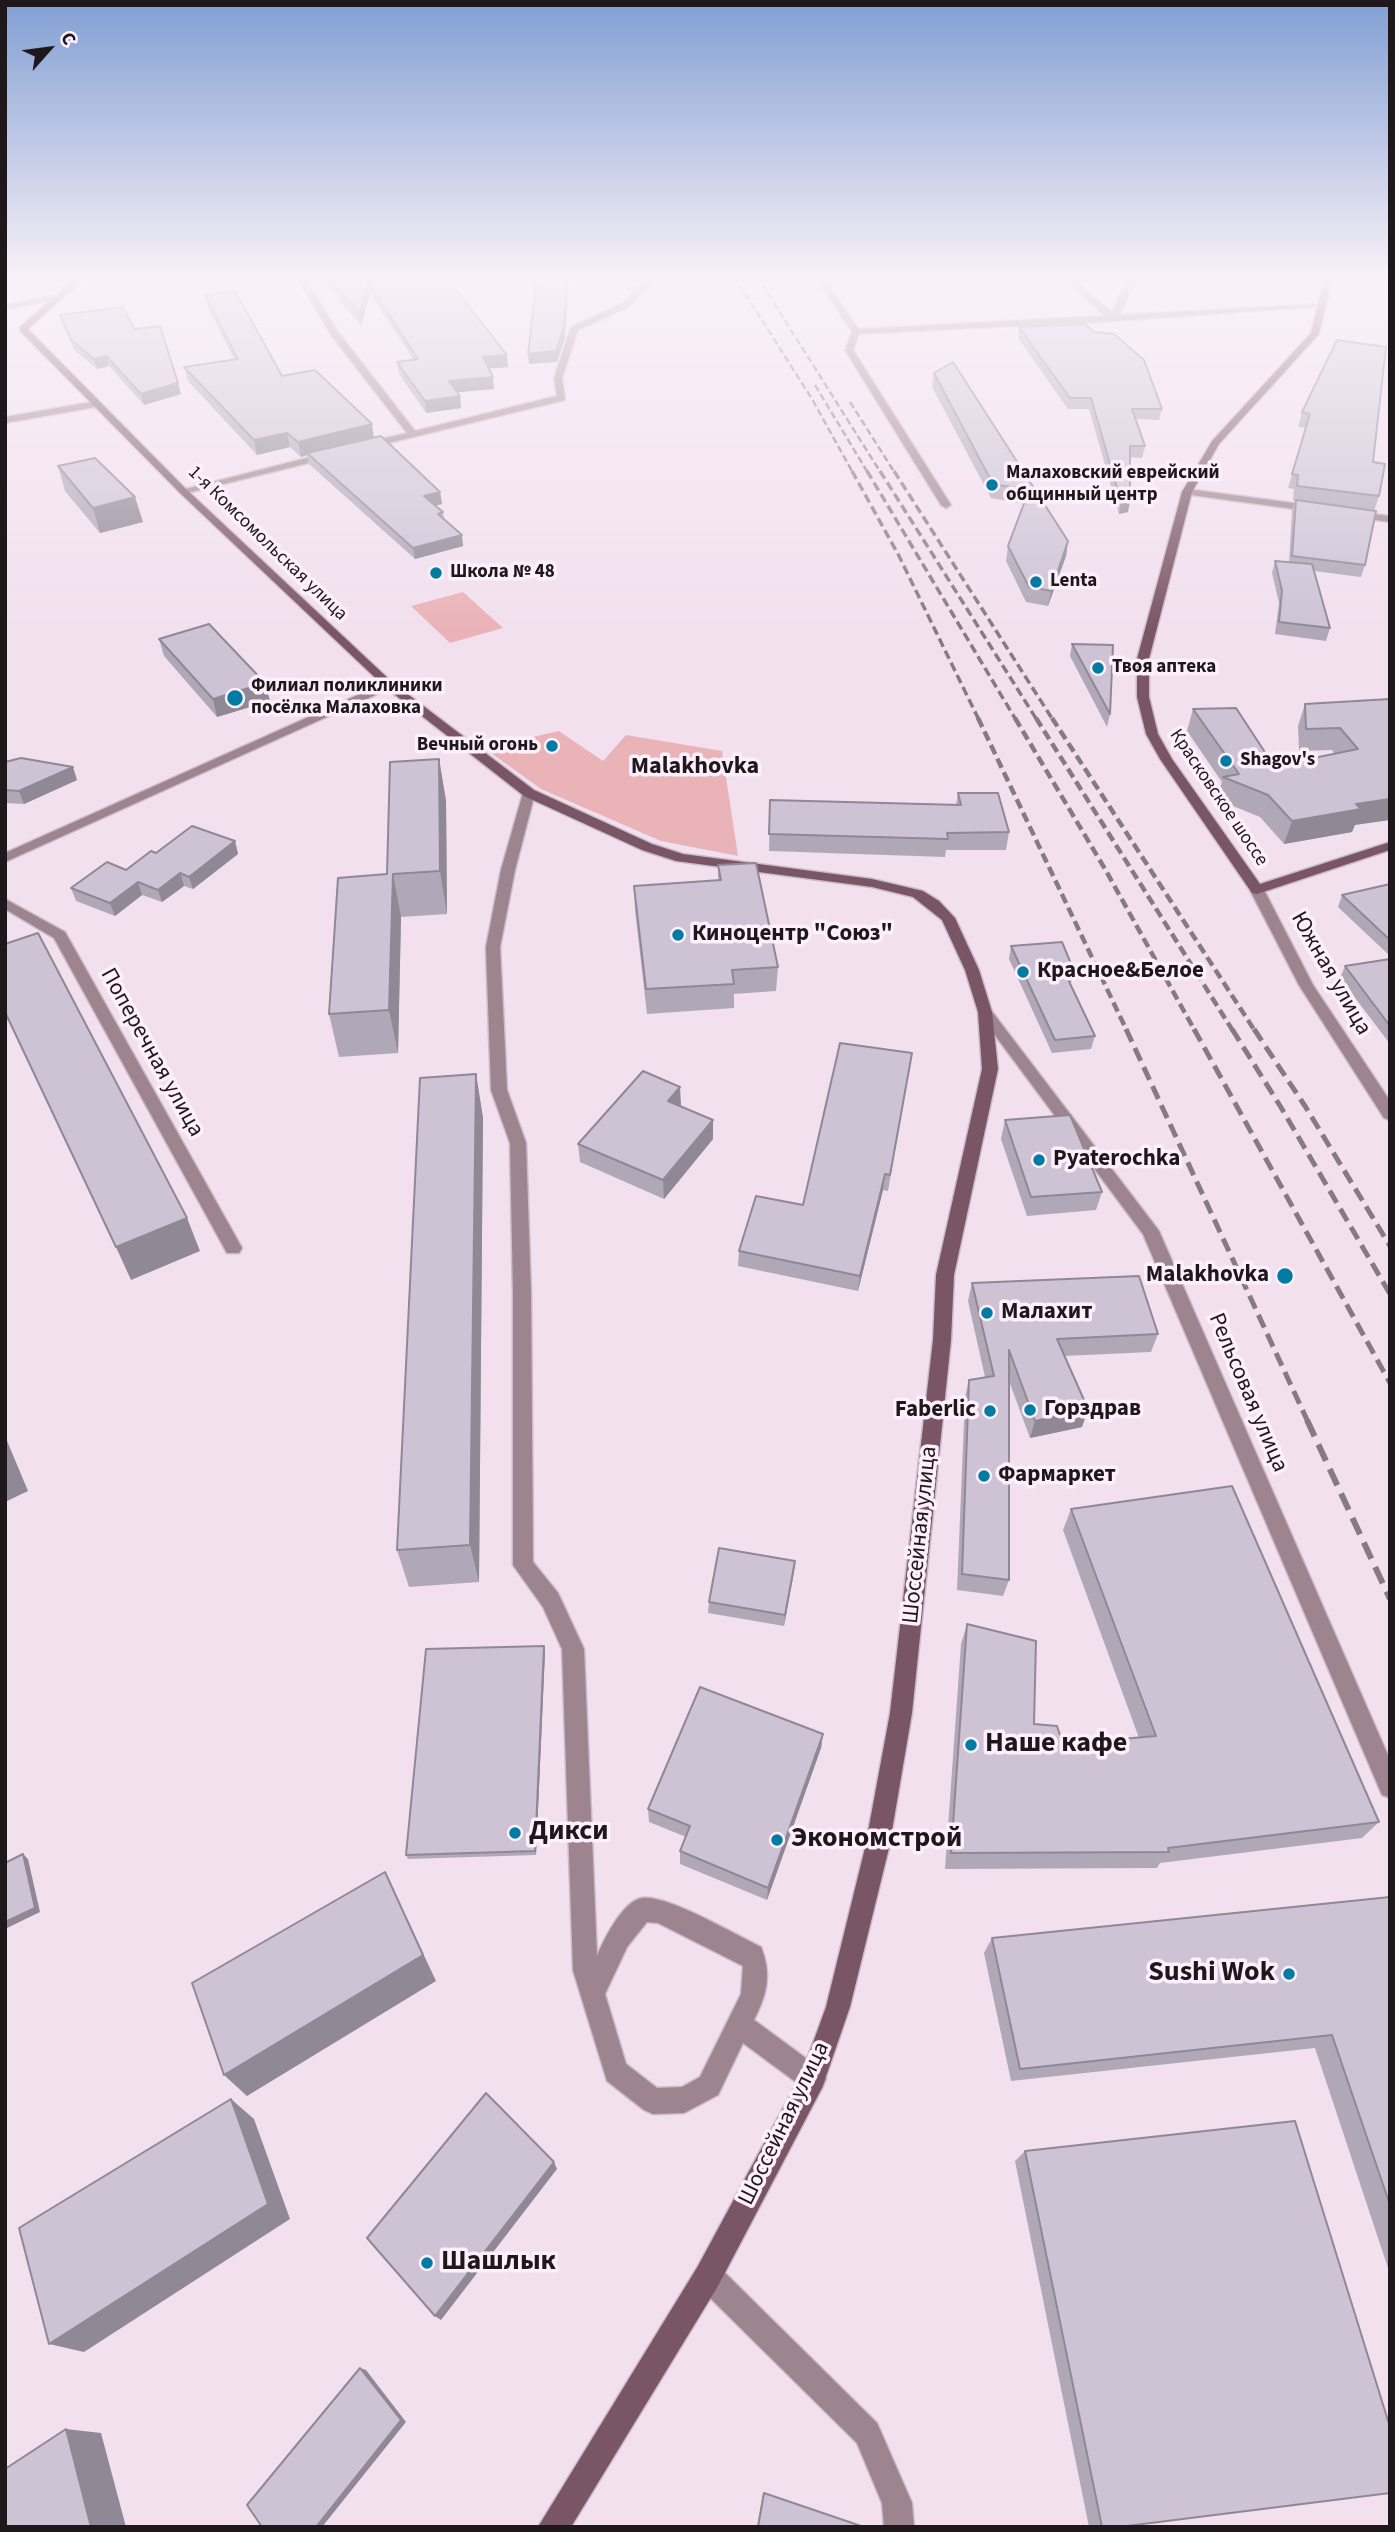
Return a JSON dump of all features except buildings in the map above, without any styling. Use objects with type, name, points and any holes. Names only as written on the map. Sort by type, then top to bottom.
[{"type":"main road","name":"1-я Комсомольская улица","points":[[88,394],[183,491],[389,685],[529,793]]},
{"type":"main road","name":"Красковское шоссе","points":[[1257,890],[1166,759],[1152,734],[1143,697],[1143,659],[1187,492],[1215,443],[1260,394]]},
{"type":"main road","name":"Шоссейная улица","points":[[529,793],[647,847],[681,858],[872,883],[918,894],[934,904],[948,918],[972,970],[985,1012],[990,1069],[945,1275],[942,1340],[901,1713],[877,1848],[838,2007],[813,2079],[708,2276],[606,2445],[552,2527]]},
{"type":"main road","points":[[1257,890],[1390,846]]},
{"type":"street","points":[[382,394],[413,434]]},
{"type":"street","points":[[359,448],[562,398],[561,394]]},
{"type":"street","points":[[877,394],[946,505]]},
{"type":"street","points":[[5,420],[98,404]]},
{"type":"street","points":[[183,491],[345,451]]},
{"type":"street","points":[[1187,492],[1322,510]]},
{"type":"street","points":[[1336,512],[1390,519]]},
{"type":"street","points":[[5,859],[389,685]]},
{"type":"street","points":[[529,793],[508,870],[493,947],[499,1090],[518,1143],[523,1307],[523,1565],[551,1600],[573,1649],[585,1970],[592,1995],[616,2072],[653,2101],[684,2100],[709,2087],[755,1990],[759,1972],[752,1956],[660,1911],[642,1910],[629,1922],[610,1954],[592,1995]]},
{"type":"street","name":"Южная улица","points":[[1257,890],[1306,985],[1390,1114]]},
{"type":"street","name":"Поперечная улица","points":[[5,903],[60,935],[233,1248]]},
{"type":"street","name":"Рельсовая улица","points":[[985,1012],[1150,1231],[1390,1787]]},
{"type":"street","points":[[739,2024],[813,2079]]},
{"type":"street","points":[[708,2276],[867,2433],[897,2502],[899,2527]]},
{"type":"shaded area","points":[[463,592],[503,628],[450,643],[411,606]]},
{"type":"shaded area","points":[[559,731],[603,761],[626,735],[722,751],[738,856],[661,841],[541,789],[484,748]]},
{"type":"railway","points":[[809,394],[853,473]]},
{"type":"railway","points":[[821,394],[868,473]]},
{"type":"railway","points":[[831,394],[881,473]]},
{"type":"railway","points":[[850,402],[895,473]]},
{"type":"railway","points":[[852,471],[899,556],[979,720]]},
{"type":"railway","points":[[867,471],[1016,720]]},
{"type":"railway","points":[[880,471],[1037,720]]},
{"type":"railway","points":[[894,471],[1053,720]]},
{"type":"railway","points":[[978,718],[1127,1031]]},
{"type":"railway","points":[[1015,718],[1105,869],[1195,1031]]},
{"type":"railway","points":[[1036,718],[1233,1031]]},
{"type":"railway","points":[[1052,718],[1255,1031]]},
{"type":"railway","points":[[1126,1029],[1308,1422]]},
{"type":"railway","points":[[1194,1029],[1390,1383]]},
{"type":"railway","points":[[1232,1029],[1390,1294]]},
{"type":"railway","points":[[1254,1029],[1305,1106],[1390,1246]]},
{"type":"railway","points":[[1307,1420],[1390,1599]]},
{"type":"place","name":"Малаховский еврейский общинный центр","points":[[992,485]]},
{"type":"place","name":"Школа № 48","points":[[436,573]]},
{"type":"place","name":"Lenta","points":[[1036,582]]},
{"type":"place","name":"Твоя аптека","points":[[1098,668]]},
{"type":"place","name":"Филиал поликлиники посёлка Малаховка","points":[[235,698]]},
{"type":"place","name":"Вечный огонь","points":[[552,746]]},
{"type":"place","name":"Shagov's","points":[[1226,761]]},
{"type":"place","name":"Киноцентр \"Союз\"","points":[[678,935]]},
{"type":"place","name":"Красное&Белое","points":[[1023,972]]},
{"type":"place","name":"Pyaterochka","points":[[1039,1160]]},
{"type":"place","name":"Malakhovka","points":[[1285,1276]]},
{"type":"place","name":"Малахит","points":[[987,1313]]},
{"type":"place","name":"Горздрав","points":[[1030,1410]]},
{"type":"place","name":"Faberlic","points":[[990,1411]]},
{"type":"place","name":"Фармаркет","points":[[984,1476]]},
{"type":"place","name":"Наше кафе","points":[[971,1745]]},
{"type":"place","name":"Дикси","points":[[515,1833]]},
{"type":"place","name":"Экономстрой","points":[[777,1840]]},
{"type":"place","name":"Sushi Wok","points":[[1289,1974]]},
{"type":"place","name":"Шашлык","points":[[427,2263]]},
{"type":"district","name":"Malakhovka","points":[[695,768]]}]
